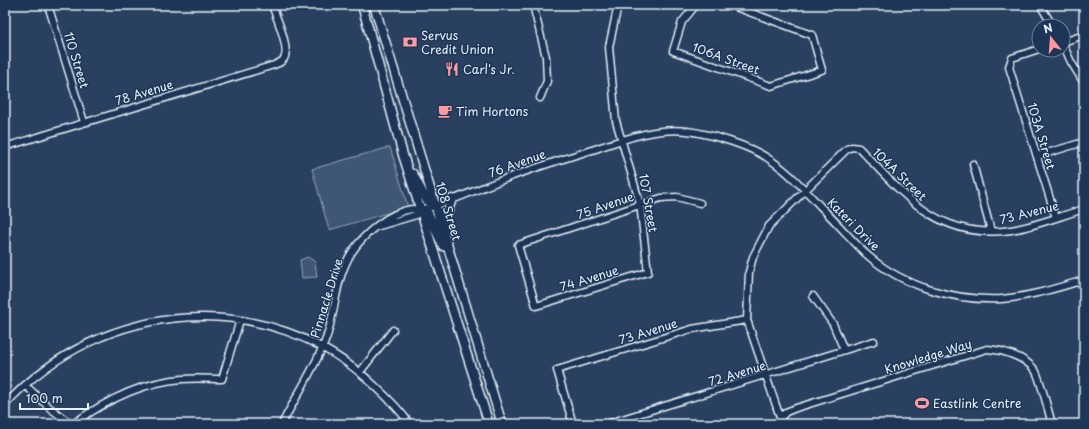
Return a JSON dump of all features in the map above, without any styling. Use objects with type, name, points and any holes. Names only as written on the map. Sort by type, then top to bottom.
[{"type":"main road","points":[[362,5],[420,210],[454,310],[489,424]]},
{"type":"main road","name":"108 Street","points":[[374,5],[502,424]]},
{"type":"main road","points":[[400,141],[427,201],[435,205]]},
{"type":"main road","points":[[448,249],[444,227],[452,200]]},
{"type":"main road","points":[[420,210],[428,213],[443,246],[448,249]]},
{"type":"street","name":"110 Street","points":[[48,5],[84,122]]},
{"type":"street","name":"78 Avenue","points":[[8,146],[274,65],[283,60],[286,53],[285,44],[272,5]]},
{"type":"street","points":[[533,5],[546,56],[547,81],[540,98]]},
{"type":"street","name":"107 Street","points":[[618,5],[609,47],[616,121],[640,204],[648,272]]},
{"type":"street","name":"106A Street","points":[[696,5],[682,22],[674,51],[772,86],[822,70],[812,35],[730,5]]},
{"type":"street","points":[[1040,5],[1048,18]]},
{"type":"street","points":[[1071,40],[1084,36]]},
{"type":"street","name":"103A Street","points":[[1031,51],[1015,56],[1010,60],[1009,67],[1056,218]]},
{"type":"street","points":[[1069,58],[1084,83]]},
{"type":"street","name":"Kateri Drive","points":[[622,140],[661,131],[687,131],[745,147],[772,160],[805,190],[867,254],[885,268],[912,283],[927,288],[965,298],[1001,299],[1036,294],[1084,280]]},
{"type":"street","name":"76 Avenue","points":[[420,210],[452,200],[519,173],[622,140]]},
{"type":"street","points":[[1037,156],[1084,142]]},
{"type":"street","name":"104A Street","points":[[805,190],[847,149],[852,147],[859,148],[901,192],[920,209],[955,226]]},
{"type":"street","points":[[973,164],[991,231]]},
{"type":"street","points":[[780,417],[767,375],[747,320],[749,272],[753,257],[769,226],[805,190]]},
{"type":"street","name":"75 Avenue","points":[[536,306],[518,245],[640,204],[667,198],[677,198],[700,203]]},
{"type":"street","name":"73 Avenue","points":[[955,226],[991,231],[1012,230],[1084,209]]},
{"type":"street","name":"Pinnacle Drive","points":[[282,424],[326,338],[345,265],[361,241],[376,227],[416,215],[420,210]]},
{"type":"street","name":"74 Avenue","points":[[536,306],[648,272]]},
{"type":"street","points":[[813,296],[833,324],[844,350]]},
{"type":"street","points":[[5,405],[25,385],[73,349],[121,329],[156,320],[187,317],[240,320],[275,328],[322,348],[360,372],[388,398],[410,424]]},
{"type":"street","points":[[25,385],[50,408],[72,424],[105,403],[139,388],[181,379],[222,379],[240,320]]},
{"type":"street","name":"73 Avenue","points":[[573,424],[557,370],[692,329],[747,320]]},
{"type":"street","points":[[360,372],[393,330]]},
{"type":"street","name":"72 Avenue","points":[[606,424],[874,341]]},
{"type":"street","name":"Knowledge Way","points":[[775,424],[786,412],[796,408],[987,349],[1014,355],[1035,371],[1052,424]]},
{"type":"shaded area","points":[[390,147],[408,207],[329,230],[312,169]]},
{"type":"shaded area","points":[[308,257],[315,262],[317,277],[302,278],[300,260]]},
{"type":"place","name":"Servus Credit Union","points":[[410,42]]},
{"type":"place","name":"Carl's Jr.","points":[[452,69]]},
{"type":"place","name":"Tim Hortons","points":[[445,111]]},
{"type":"place","name":"Eastlink Centre","points":[[922,403]]}]
